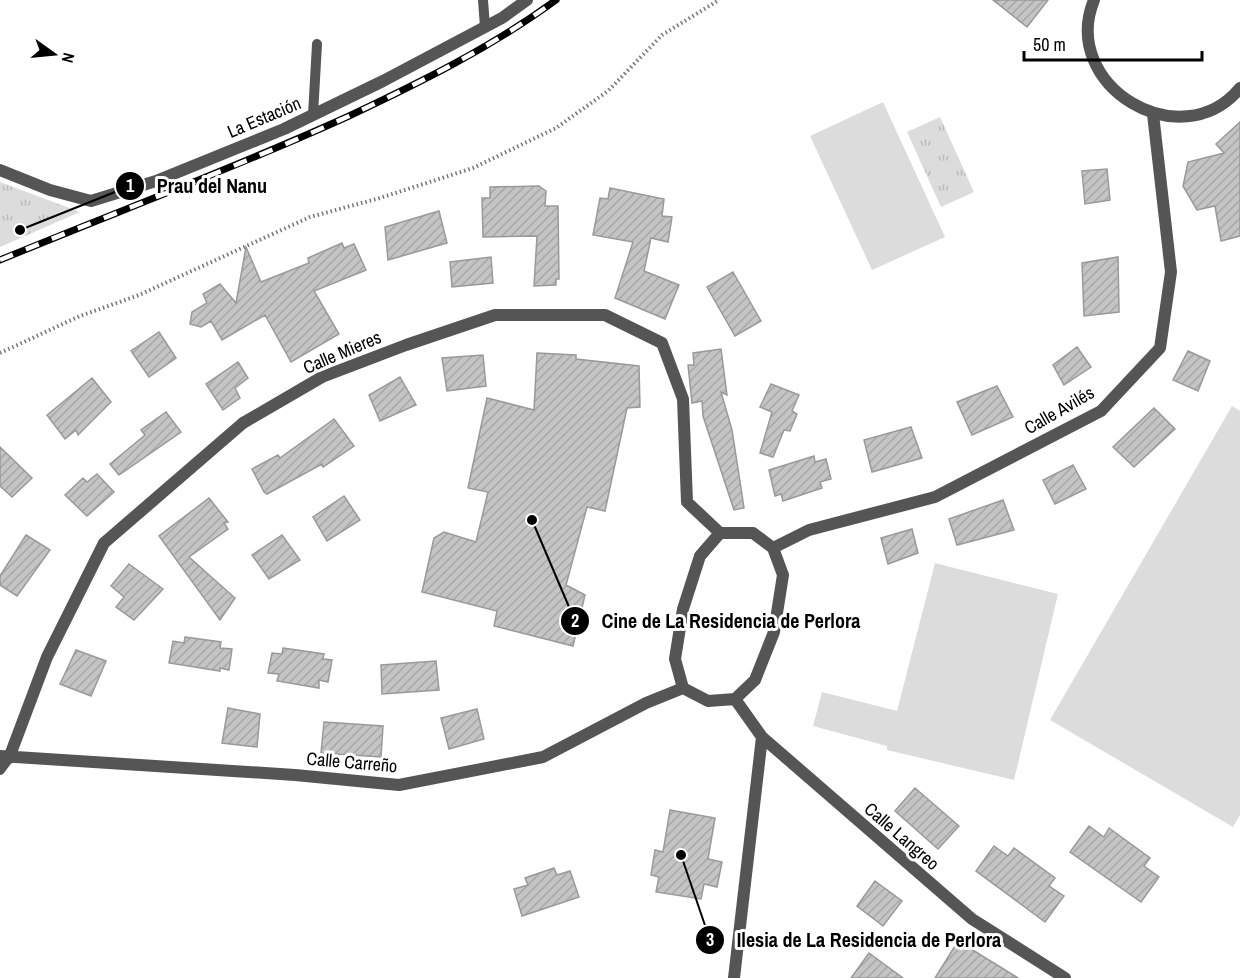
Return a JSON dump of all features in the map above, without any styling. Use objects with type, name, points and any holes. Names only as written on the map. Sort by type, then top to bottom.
[{"type":"street","name":"La Estación","points":[[0,170],[50,190],[91,201],[156,181],[313,115],[383,81],[485,27],[527,0]]},
{"type":"street","points":[[1094,0],[1088,34],[1094,60],[1106,83],[1126,101],[1153,114],[1184,117],[1213,109],[1240,88]]},
{"type":"street","name":"Calle Avilés","points":[[773,548],[809,530],[935,497],[1101,411],[1160,348],[1171,272],[1153,114]]},
{"type":"street","name":"Calle Mieres","points":[[5,757],[46,657],[104,543],[243,423],[322,377],[495,315],[605,315],[662,343],[683,399],[687,502],[720,533]]},
{"type":"street","points":[[720,533],[753,533],[773,548],[783,575],[774,632],[755,680],[735,699],[708,701],[683,688],[675,659],[683,609],[699,556],[720,533]]},
{"type":"street","name":"Calle Carreño","points":[[5,757],[295,775],[399,785],[543,757],[646,703],[683,688]]},
{"type":"street","name":"Calle Langreo","points":[[735,699],[762,737],[972,919],[1065,978]]},
{"type":"street","points":[[734,978],[762,737]]},
{"type":"lane","points":[[483,0],[485,27]]},
{"type":"lane","points":[[313,115],[317,44]]},
{"type":"lane","points":[[0,770],[5,757]]},
{"type":"path","points":[[0,353],[80,316],[139,295],[310,217],[381,198],[473,168],[556,128],[608,92],[662,35],[719,0]]},
{"type":"green space","points":[[883,102],[945,237],[872,270],[810,136]]},
{"type":"green space","points":[[940,117],[974,192],[941,207],[907,132]]},
{"type":"green space","points":[[0,182],[80,212],[0,247]]},
{"type":"green space","points":[[1232,406],[1240,411],[1240,815],[1233,827],[1050,720]]},
{"type":"green space","points":[[935,563],[1058,594],[1014,780],[887,750],[887,746],[813,726],[822,692],[897,711]]},
{"type":"building","points":[[993,0],[1048,0],[1027,27]]},
{"type":"building","points":[[1240,122],[1240,236],[1221,241],[1215,206],[1197,210],[1183,186],[1188,162],[1224,153],[1216,144]]},
{"type":"building","points":[[1107,169],[1110,200],[1085,204],[1082,171]]},
{"type":"building","points":[[539,186],[546,191],[545,206],[558,206],[559,279],[556,279],[556,285],[534,286],[537,236],[483,237],[482,198],[490,198],[490,187]]},
{"type":"building","points":[[610,188],[664,199],[662,216],[672,217],[668,242],[651,238],[644,271],[679,285],[665,319],[615,298],[633,242],[593,235],[600,198],[608,199]]},
{"type":"building","points":[[439,211],[447,243],[388,260],[385,227]]},
{"type":"building","points":[[342,243],[344,248],[354,244],[366,270],[314,291],[339,334],[291,362],[265,315],[222,340],[211,321],[201,327],[190,324],[192,312],[207,303],[203,294],[220,284],[236,303],[246,247],[261,282],[309,263],[308,258]]},
{"type":"building","points":[[491,257],[493,283],[452,287],[450,262]]},
{"type":"building","points":[[1118,257],[1119,312],[1084,316],[1082,263]]},
{"type":"building","points":[[733,272],[761,321],[735,336],[707,287]]},
{"type":"building","points":[[159,332],[176,358],[149,377],[131,351]]},
{"type":"building","points":[[1077,347],[1091,367],[1064,385],[1053,365]]},
{"type":"building","points":[[721,349],[727,395],[721,392],[732,430],[744,508],[734,510],[703,416],[702,401],[692,403],[688,365],[694,365],[693,353]]},
{"type":"building","points":[[1188,351],[1210,361],[1198,391],[1173,380]]},
{"type":"building","points":[[537,353],[576,355],[576,359],[639,366],[640,407],[627,408],[605,511],[587,507],[566,585],[585,595],[573,646],[494,626],[497,611],[422,592],[434,538],[444,532],[476,542],[488,492],[468,488],[487,398],[534,410]]},
{"type":"building","points":[[483,355],[486,386],[447,391],[442,358]]},
{"type":"building","points":[[238,362],[248,378],[235,388],[240,398],[223,410],[206,384]]},
{"type":"building","points":[[400,377],[416,405],[380,421],[369,395]]},
{"type":"building","points":[[92,378],[111,402],[78,435],[76,430],[65,439],[47,415]]},
{"type":"building","points":[[771,384],[799,395],[792,411],[797,414],[790,431],[784,430],[773,457],[760,453],[772,412],[760,407]]},
{"type":"building","points":[[997,386],[1013,417],[972,435],[957,402]]},
{"type":"building","points":[[1154,408],[1175,429],[1134,467],[1113,447]]},
{"type":"building","points":[[166,412],[181,432],[119,475],[110,464],[145,435],[141,430]]},
{"type":"building","points":[[334,419],[354,446],[323,467],[322,464],[267,494],[264,492],[252,469],[278,455],[280,458]]},
{"type":"building","points":[[911,427],[922,458],[872,472],[864,440]]},
{"type":"building","points":[[0,447],[32,478],[12,497],[0,486]]},
{"type":"building","points":[[814,456],[815,462],[826,459],[831,479],[820,482],[822,488],[783,501],[781,494],[775,496],[769,470]]},
{"type":"building","points":[[1073,465],[1086,489],[1055,504],[1043,480]]},
{"type":"building","points":[[97,474],[114,492],[87,516],[65,495],[83,478],[87,482]]},
{"type":"building","points":[[344,496],[360,520],[327,541],[313,517]]},
{"type":"building","points":[[209,498],[228,522],[224,523],[228,529],[189,557],[235,598],[220,620],[159,536]]},
{"type":"building","points":[[1003,500],[1014,530],[957,545],[949,519]]},
{"type":"building","points":[[912,529],[918,553],[888,564],[881,538]]},
{"type":"building","points":[[26,535],[50,550],[17,596],[0,585],[0,576]]},
{"type":"building","points":[[282,535],[300,560],[269,579],[252,555]]},
{"type":"building","points":[[129,564],[163,589],[134,620],[116,607],[124,597],[111,586]]},
{"type":"building","points":[[185,637],[221,642],[220,648],[232,649],[229,670],[220,668],[220,671],[169,663],[173,641],[184,643]]},
{"type":"building","points":[[283,648],[324,654],[323,659],[332,660],[328,682],[319,680],[319,688],[277,681],[279,674],[268,673],[272,653],[282,654]]},
{"type":"building","points":[[76,650],[106,661],[91,696],[60,684]]},
{"type":"building","points":[[436,661],[439,690],[382,694],[381,665]]},
{"type":"building","points":[[228,708],[260,714],[257,747],[222,743]]},
{"type":"building","points":[[477,709],[484,739],[449,749],[441,718]]},
{"type":"building","points":[[324,722],[383,726],[381,757],[321,753]]},
{"type":"building","points":[[915,788],[959,826],[938,849],[895,811]]},
{"type":"building","points":[[670,810],[715,818],[708,859],[722,862],[717,887],[704,884],[701,899],[656,892],[659,877],[651,875],[655,850],[663,852]]},
{"type":"building","points":[[1089,826],[1104,837],[1109,828],[1150,858],[1144,866],[1159,877],[1141,902],[1070,852]]},
{"type":"building","points":[[994,846],[1008,856],[1014,848],[1055,878],[1049,886],[1064,896],[1045,922],[976,871]]},
{"type":"building","points":[[554,868],[557,875],[570,871],[579,897],[522,916],[514,889],[528,885],[525,878]]},
{"type":"building","points":[[875,881],[902,901],[883,926],[857,906]]},
{"type":"building","points":[[958,941],[1018,978],[935,978]]},
{"type":"building","points":[[869,953],[903,978],[851,978]]},
{"type":"railway","points":[[0,260],[219,172],[349,116],[429,77],[481,48],[556,0]]},
{"type":"place","name":"Prau del Nanu","points":[[20,230]]},
{"type":"place","name":"Cine de La Residencia de Perlora","points":[[532,520]]},
{"type":"place","name":"Ilesia de La Residencia de Perlora","points":[[681,855]]}]
